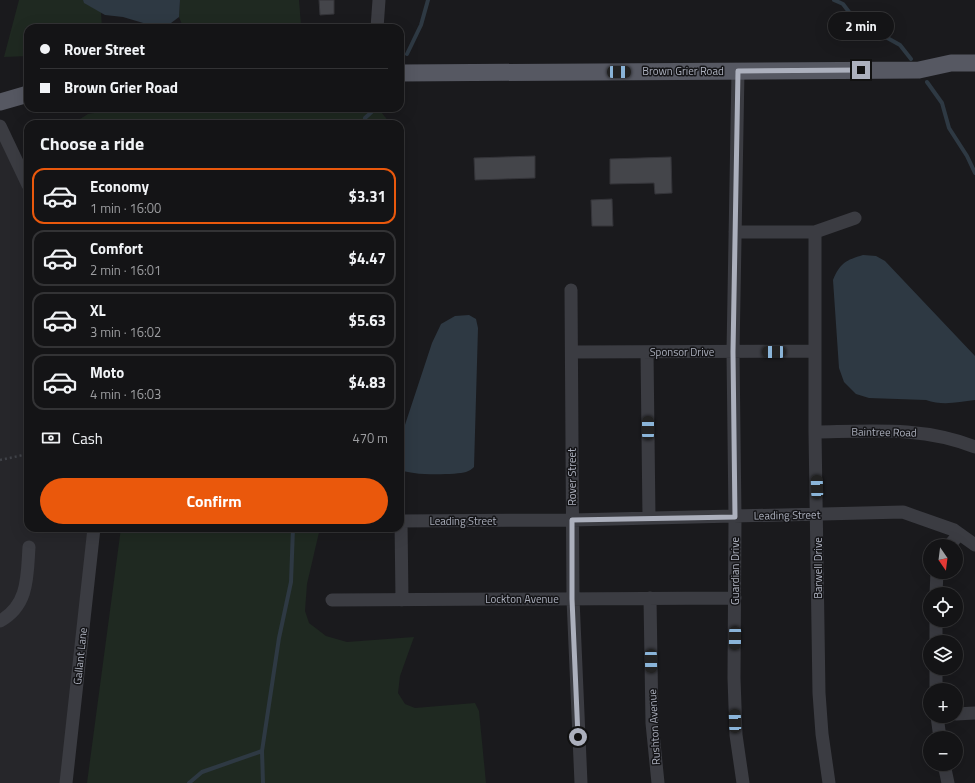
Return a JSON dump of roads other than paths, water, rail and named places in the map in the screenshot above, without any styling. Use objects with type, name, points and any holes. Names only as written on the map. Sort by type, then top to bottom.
[{"type":"main road","name":"Brown Grier Road","points":[[404,73],[919,70],[951,63],[975,63]]},
{"type":"main road","name":"Brown Grier Road","points":[[919,70],[928,73],[975,75]]},
{"type":"main road","points":[[0,102],[24,95]]},
{"type":"street","points":[[377,24],[379,0]]},
{"type":"street","name":"Guardian Drive","points":[[738,71],[733,352],[735,517],[734,678],[736,735],[744,783]]},
{"type":"street","points":[[0,126],[24,177]]},
{"type":"street","points":[[735,232],[815,232],[855,218]]},
{"type":"street","name":"Barwell Drive","points":[[815,232],[815,432],[818,515],[819,693],[822,734],[829,783]]},
{"type":"street","name":"Rover Street","points":[[572,290],[572,599],[581,783]]},
{"type":"street","name":"Sponsor Drive","points":[[572,352],[815,351]]},
{"type":"street","points":[[647,352],[649,518]]},
{"type":"street","name":"Baintree Road","points":[[815,432],[899,430],[959,440],[975,446]]},
{"type":"street","name":"Leading Street","points":[[404,521],[572,520],[903,512],[933,522],[959,534],[975,545]]},
{"type":"street","name":"Gallant Lane","points":[[66,783],[94,532]]},
{"type":"street","points":[[400,532],[402,600]]},
{"type":"street","points":[[955,539],[959,534]]},
{"type":"street","points":[[0,621],[17,607],[25,590],[29,547]]},
{"type":"street","name":"Rushton Avenue","points":[[650,598],[652,723],[658,783]]},
{"type":"street","name":"Lockton Avenue","points":[[332,600],[735,598]]},
{"type":"street","points":[[963,714],[975,713]]},
{"type":"street","points":[[945,771],[948,783]]},
{"type":"waterway","points":[[407,54],[421,25],[428,0]]},
{"type":"waterway","points":[[834,0],[843,4],[849,12],[866,19],[873,30],[900,45],[911,59]]},
{"type":"waterway","points":[[927,82],[942,103],[949,128],[967,156],[975,173]]},
{"type":"waterway","points":[[365,120],[372,112]]},
{"type":"waterway","points":[[263,783],[262,751],[279,638],[291,582],[293,532]]},
{"type":"waterway","points":[[189,783],[202,772],[262,751]]}]
